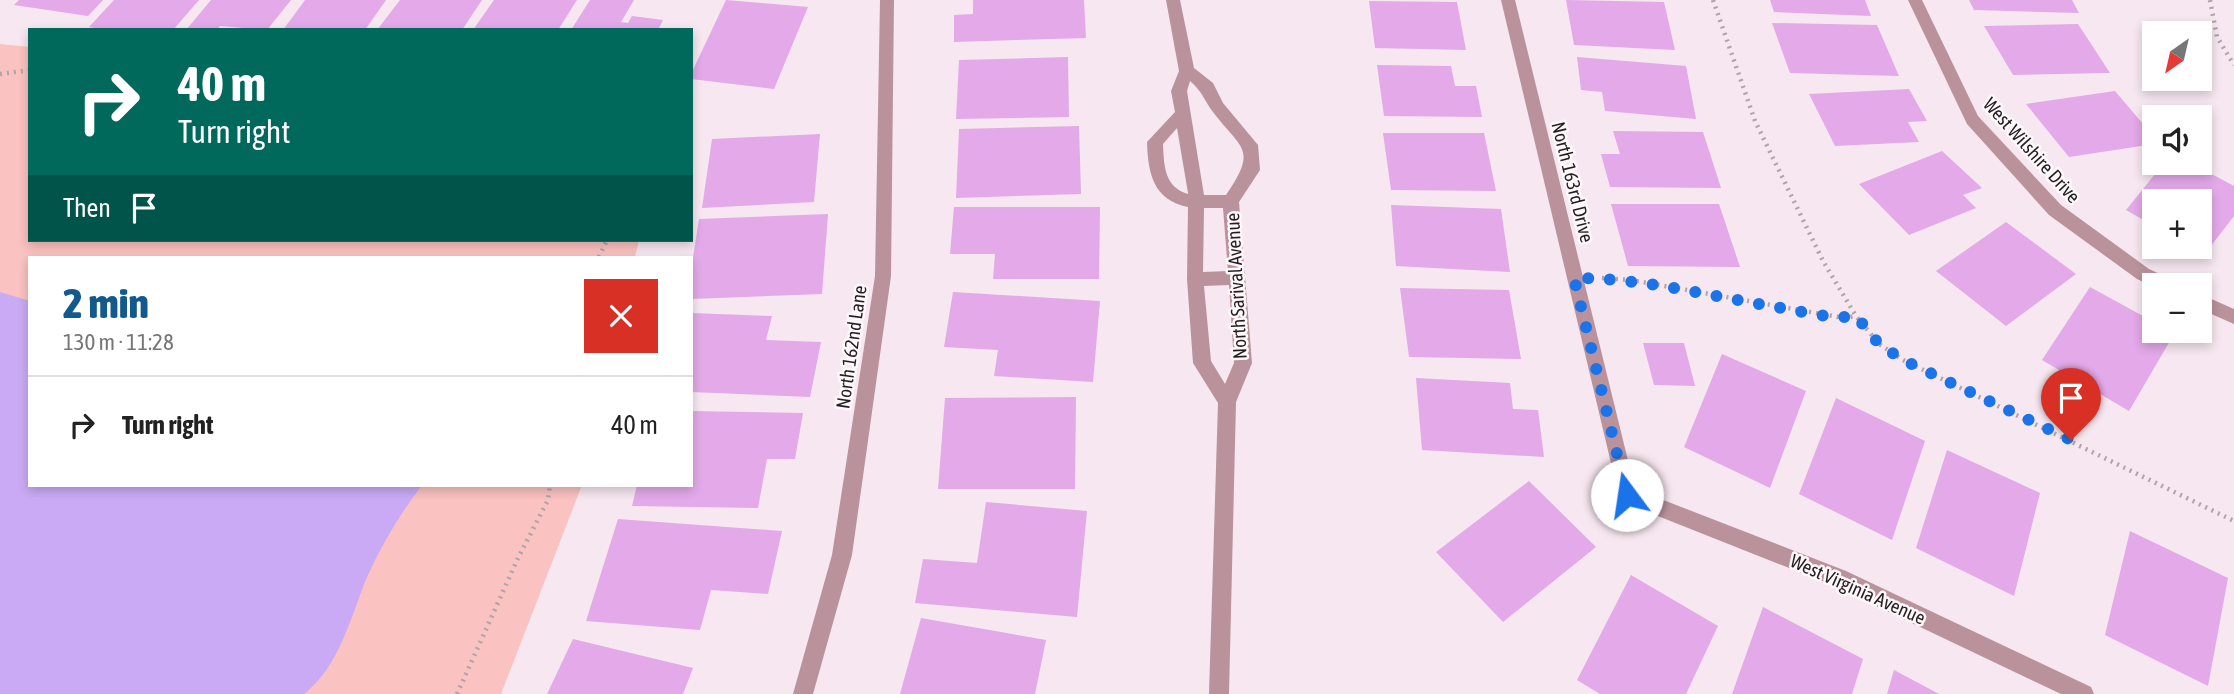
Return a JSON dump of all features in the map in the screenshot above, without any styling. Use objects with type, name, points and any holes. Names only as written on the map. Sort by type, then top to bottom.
[{"type":"street","name":"North 162nd Lane","points":[[803,694],[842,555],[883,276],[887,0]]},
{"type":"street","name":"North Sarival Avenue","points":[[1173,0],[1187,71],[1179,91],[1197,203],[1195,279],[1202,363],[1227,402]]},
{"type":"street","name":"North 163rd Drive","points":[[1508,0],[1627,495]]},
{"type":"street","name":"West Wilshire Drive","points":[[1915,0],[1972,120],[2055,211],[2142,273]]},
{"type":"street","name":"North Sarival Avenue","points":[[1187,71],[1208,88],[1217,106],[1250,145],[1252,170],[1231,201],[1243,363],[1227,402],[1219,694]]},
{"type":"street","name":"North Sarival Avenue","points":[[1181,115],[1154,142],[1154,166],[1156,176],[1166,193],[1197,203]]},
{"type":"street","points":[[1197,203],[1231,201]]},
{"type":"street","points":[[1195,279],[1236,278]]},
{"type":"street","points":[[2212,307],[2234,317]]},
{"type":"street","name":"West Virginia Avenue","points":[[1627,495],[1839,578],[2084,694]]},
{"type":"path","points":[[1713,0],[1755,121],[1823,261],[1856,316],[1879,344],[1903,360],[2234,521]]},
{"type":"path","points":[[2210,0],[2217,37],[2234,65]]},
{"type":"path","points":[[0,74],[28,70]]},
{"type":"path","points":[[1574,278],[1631,280],[1844,318],[1856,316]]},
{"type":"path","points":[[457,694],[518,558],[548,500],[550,487]]},
{"type":"shaded area","points":[[0,44],[28,47],[28,242],[639,242],[635,256],[28,256],[28,487],[581,487],[501,694],[0,694]]},
{"type":"shaded area","points":[[0,292],[28,300],[28,487],[421,487],[379,553],[343,640],[327,670],[304,694],[0,694]]},
{"type":"building","points":[[19,0],[103,0],[88,16],[14,5]]},
{"type":"building","points":[[114,0],[199,0],[175,28],[89,27]]},
{"type":"building","points":[[211,0],[291,0],[269,28],[188,28]]},
{"type":"building","points":[[305,0],[386,0],[366,28],[284,28]]},
{"type":"building","points":[[400,0],[482,0],[463,28],[379,28]]},
{"type":"building","points":[[494,0],[577,0],[559,28],[474,28]]},
{"type":"building","points":[[590,0],[634,0],[621,22],[628,23],[632,16],[663,20],[659,28],[572,28]]},
{"type":"building","points":[[726,0],[808,7],[774,89],[693,79],[693,70]]},
{"type":"building","points":[[973,0],[1084,0],[1086,38],[954,42],[954,15],[973,14]]},
{"type":"building","points":[[1566,0],[1664,2],[1675,50],[1574,45]]},
{"type":"building","points":[[1770,0],[1865,0],[1871,16],[1774,12]]},
{"type":"building","points":[[1969,0],[2072,0],[2079,13],[1974,10]]},
{"type":"building","points":[[1369,1],[1457,2],[1466,50],[1375,48]]},
{"type":"building","points":[[1772,23],[1877,25],[1899,76],[1790,73]]},
{"type":"building","points":[[2078,24],[2110,73],[2013,75],[1984,26]]},
{"type":"building","points":[[1068,57],[1069,117],[956,119],[959,60]]},
{"type":"building","points":[[1577,57],[1686,66],[1696,119],[1605,111],[1602,92],[1581,90]]},
{"type":"building","points":[[1377,65],[1451,66],[1455,86],[1476,86],[1482,117],[1384,116]]},
{"type":"building","points":[[1909,89],[1927,121],[1908,122],[1919,142],[1835,146],[1809,94]]},
{"type":"building","points":[[2115,91],[2142,123],[2142,146],[2069,157],[2026,104]]},
{"type":"building","points":[[1079,126],[1081,194],[956,198],[959,129]]},
{"type":"building","points":[[1613,131],[1703,132],[1721,188],[1610,187],[1601,154],[1620,154]]},
{"type":"building","points":[[1383,133],[1484,133],[1496,191],[1391,190]]},
{"type":"building","points":[[820,134],[814,202],[702,208],[712,139]]},
{"type":"building","points":[[1942,151],[1982,188],[1963,195],[1976,208],[1909,235],[1859,184]]},
{"type":"building","points":[[2212,174],[2234,186],[2234,216],[2212,245],[2212,189],[2143,189],[2154,175]]},
{"type":"building","points":[[2142,190],[2142,219],[2126,210]]},
{"type":"building","points":[[1611,204],[1719,204],[1740,267],[1628,266]]},
{"type":"building","points":[[1391,205],[1501,209],[1510,272],[1396,266]]},
{"type":"building","points":[[954,207],[1100,207],[1099,279],[993,279],[995,254],[950,254]]},
{"type":"building","points":[[828,214],[822,294],[693,299],[693,257],[699,219]]},
{"type":"building","points":[[2006,222],[2076,274],[2006,326],[1936,271]]},
{"type":"building","points":[[2090,287],[2142,315],[2142,343],[2169,343],[2129,411],[2042,360]]},
{"type":"building","points":[[1400,288],[1509,290],[1521,359],[1409,357]]},
{"type":"building","points":[[953,292],[1100,301],[1093,382],[994,376],[998,350],[944,347]]},
{"type":"building","points":[[693,313],[772,316],[766,340],[821,342],[810,397],[693,392]]},
{"type":"building","points":[[1643,343],[1684,343],[1695,386],[1654,385]]},
{"type":"building","points":[[1722,354],[1806,391],[1770,488],[1684,447]]},
{"type":"building","points":[[1416,378],[1510,383],[1513,409],[1538,410],[1544,457],[1422,450]]},
{"type":"building","points":[[1076,397],[1075,489],[938,489],[945,398]]},
{"type":"building","points":[[1836,398],[1925,441],[1892,540],[1799,494]]},
{"type":"building","points":[[693,411],[803,413],[795,459],[767,459],[758,508],[632,506],[637,487],[693,487]]},
{"type":"building","points":[[1947,450],[2040,493],[2014,596],[1916,548]]},
{"type":"building","points":[[1529,481],[1596,547],[1503,622],[1436,552]]},
{"type":"building","points":[[986,502],[1087,511],[1077,617],[915,603],[923,559],[977,563]]},
{"type":"building","points":[[618,519],[782,531],[768,594],[711,590],[700,630],[586,621]]},
{"type":"building","points":[[2130,531],[2228,578],[2208,686],[2105,635]]},
{"type":"building","points":[[1631,575],[1718,626],[1686,694],[1600,694],[1577,680]]},
{"type":"building","points":[[1763,607],[1863,659],[1852,694],[1732,694]]},
{"type":"building","points":[[921,618],[1046,640],[1035,694],[900,694]]},
{"type":"building","points":[[573,639],[693,668],[683,694],[547,694]]},
{"type":"building","points":[[1894,670],[1939,694],[1887,694]]},
{"type":"route","points":[[1627,495],[1574,278],[1631,280],[1844,318],[1856,316],[1879,344],[1903,360],[2071,440]]}]
